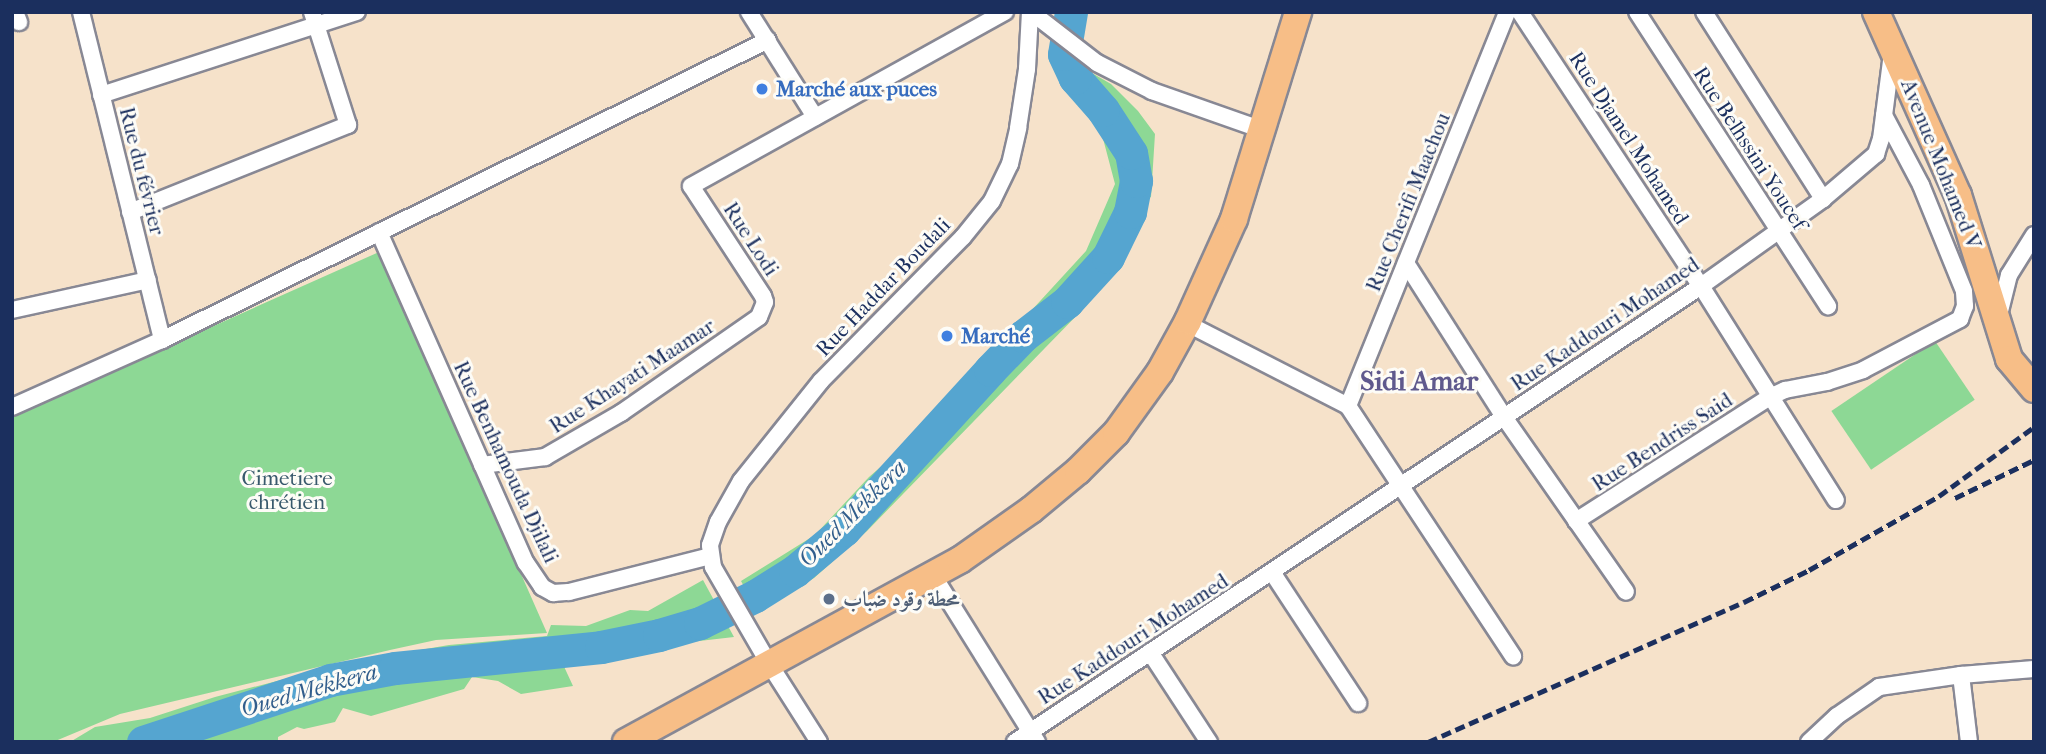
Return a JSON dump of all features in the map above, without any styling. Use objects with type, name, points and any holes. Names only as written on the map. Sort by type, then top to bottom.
[{"type":"main road","points":[[626,742],[768,662],[933,575],[1031,510],[1078,471],[1116,433],[1160,372],[1234,219],[1298,12]]},
{"type":"main road","name":"Avenue Mohamed V","points":[[1876,12],[1958,195],[2009,359],[2034,389]]},
{"type":"street","name":"Rue du février","points":[[81,12],[162,340]]},
{"type":"street","points":[[102,95],[315,18],[357,12]]},
{"type":"street","points":[[749,12],[815,117],[1005,12]]},
{"type":"street","points":[[1030,12],[1097,63],[1152,90],[1263,130]]},
{"type":"street","name":"Rue Haddar Boudali","points":[[712,561],[718,522],[741,481],[821,381],[963,237],[992,201],[1010,164],[1018,128],[1027,69],[1030,12]]},
{"type":"street","name":"Rue Cherifi Maachou","points":[[1348,406],[1507,12]]},
{"type":"street","name":"Rue Djamel Mohamed","points":[[1520,12],[1701,285],[1836,500]]},
{"type":"street","name":"Rue Belhssini Youcef","points":[[1637,12],[1828,306]]},
{"type":"street","points":[[1704,12],[1823,199]]},
{"type":"street","points":[[131,212],[348,125],[315,18]]},
{"type":"street","points":[[12,407],[162,340],[768,40]]},
{"type":"street","name":"Rue Kaddouri Mohamed","points":[[1015,742],[1033,737],[1150,652],[1701,285],[1823,199],[1876,154],[1881,139],[1892,47]]},
{"type":"street","name":"Rue Bendriss Said","points":[[1576,521],[1770,397],[1785,390],[1828,382],[1863,370],[1960,319],[1965,306],[1964,291],[1921,185],[1884,115]]},
{"type":"street","name":"Rue Lodi","points":[[759,317],[765,302],[763,296],[691,186],[815,117]]},
{"type":"street","name":"Rue Benhamouda Djilali","points":[[379,233],[526,563],[542,587],[553,593],[712,561]]},
{"type":"street","points":[[1997,322],[2009,275],[2034,235]]},
{"type":"street","points":[[1406,263],[1504,417],[1626,592]]},
{"type":"street","points":[[12,310],[148,280]]},
{"type":"street","name":"Rue Khayati Maamar","points":[[482,466],[545,457],[621,413],[759,317]]},
{"type":"street","points":[[1186,323],[1348,406],[1513,656]]},
{"type":"street","points":[[712,561],[753,637],[819,742]]},
{"type":"street","points":[[1272,572],[1358,703]]},
{"type":"street","points":[[933,575],[1033,737]]},
{"type":"street","points":[[1150,652],[1209,742]]},
{"type":"street","points":[[1809,742],[1837,716],[1879,687],[1961,675],[2034,669]]},
{"type":"street","points":[[1961,675],[1969,742]]},
{"type":"green space","points":[[1059,54],[1111,84],[1138,111],[1155,134],[1151,197],[1138,202],[1146,208],[1131,248],[1116,271],[1083,309],[867,531],[814,578],[760,610],[757,601],[768,594],[748,594],[741,581],[815,535],[869,477],[915,437],[1086,251],[1115,184],[1101,131]],"holes":[[[1103,257],[1098,276],[1086,296],[1067,302],[1046,332],[1014,342],[988,378],[974,407],[908,465],[884,499],[834,547],[818,552],[817,567],[772,592],[774,579],[798,565],[812,566],[815,549],[852,526],[878,502],[899,466],[936,437],[972,401],[991,363],[1014,337],[1043,329],[1060,297],[1081,296],[1085,269]]]},
{"type":"green space","name":"Cimetiere chrétien","points":[[379,252],[547,633],[436,640],[120,714],[53,742],[12,742],[12,416]]},
{"type":"green space","points":[[1935,341],[1975,400],[1871,470],[1831,411]]},
{"type":"green space","points":[[703,580],[734,637],[647,647],[638,652],[599,653],[561,660],[573,686],[521,694],[498,681],[472,677],[464,689],[371,716],[343,708],[335,722],[304,729],[297,727],[278,737],[278,742],[70,742],[95,727],[150,718],[215,697],[350,662],[449,645],[547,636],[551,625],[586,626],[630,610],[648,611]]},
{"type":"waterway","name":"Oued Mekkera","points":[[143,742],[330,680],[395,668],[601,647],[659,635],[700,623],[755,596],[795,571],[844,530],[990,370],[1023,336],[1067,302],[1108,257],[1130,212],[1136,181],[1131,153],[1103,110],[1075,78],[1064,54],[1071,12]]},
{"type":"railway","points":[[1428,742],[1744,602],[1809,570],[1939,496],[2034,427]]},
{"type":"railway","points":[[1955,498],[2034,460]]},
{"type":"place","name":"Marché aux puces","points":[[762,89]]},
{"type":"place","name":"Marché","points":[[947,336]]},
{"type":"place","name":"محطة وقود ضباب","points":[[829,599]]},
{"type":"district","name":"Sidi Amar","points":[[1419,381]]}]
